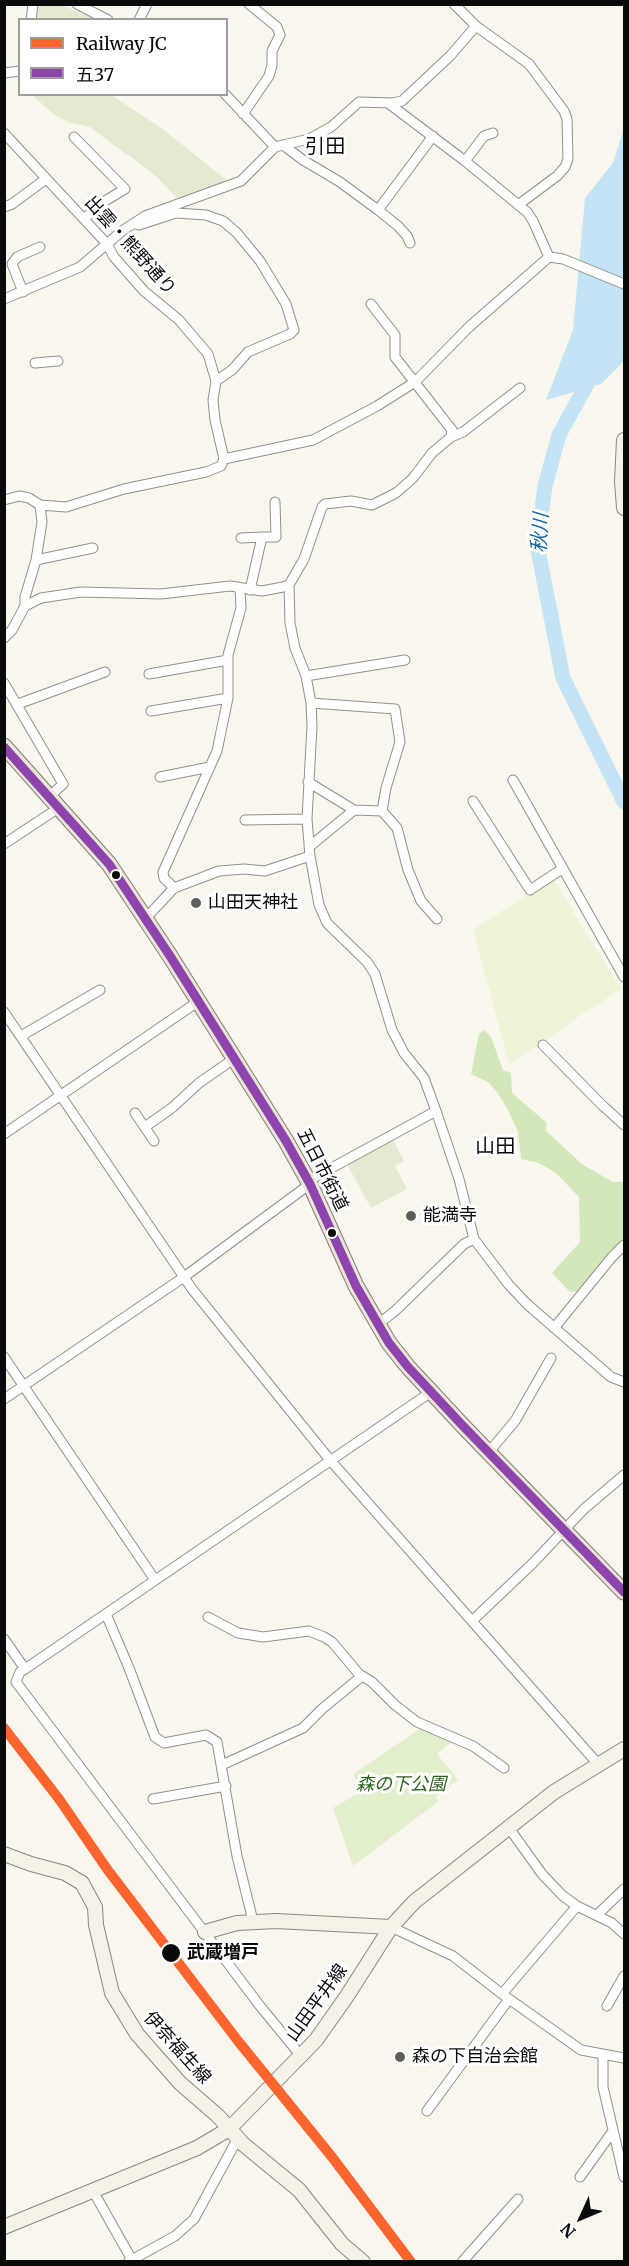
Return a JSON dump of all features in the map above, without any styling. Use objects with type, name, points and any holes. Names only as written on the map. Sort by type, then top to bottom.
[{"type":"main road","points":[[624,440],[622,481],[624,508]]},
{"type":"main road","name":"五日市街道","points":[[4,746],[109,864],[146,918],[267,1108],[310,1184],[356,1286],[377,1325],[408,1367],[431,1392],[624,1592]]},
{"type":"main road","name":"山田平井線","points":[[4,2228],[233,2133],[323,2031],[391,1927],[414,1902],[554,1792],[624,1749]]},
{"type":"main road","name":"伊奈福生線","points":[[4,1854],[65,1873],[82,1883],[93,1902],[105,1971],[112,1993],[123,2014],[151,2052],[266,2164],[288,2180],[342,2244],[363,2262]]},
{"type":"main road","points":[[205,1932],[237,1923],[253,1922],[322,1922],[391,1927]]},
{"type":"street","points":[[77,4],[104,18]]},
{"type":"street","points":[[140,18],[147,4]]},
{"type":"street","points":[[243,114],[269,76],[272,51],[280,36],[277,27],[249,4]]},
{"type":"street","points":[[454,4],[464,8],[476,26],[529,64],[564,111],[567,119],[565,167],[557,176],[518,205]]},
{"type":"street","points":[[4,299],[80,267],[133,223],[145,216],[241,181],[279,146],[309,139],[331,127],[359,102],[402,101],[450,56],[476,26]]},
{"type":"street","points":[[227,96],[279,146],[340,182],[378,210],[398,226],[410,243]]},
{"type":"street","points":[[388,103],[465,161],[518,205],[533,221],[549,257]]},
{"type":"street","name":"出雲・熊野通り","points":[[4,133],[107,244],[114,257],[144,291],[179,320],[202,346],[213,366],[216,381],[213,400],[215,420],[224,459]]},
{"type":"street","points":[[465,161],[484,136],[493,133]]},
{"type":"street","points":[[378,210],[433,136]]},
{"type":"street","points":[[74,137],[125,189],[105,201],[84,219]]},
{"type":"street","points":[[4,207],[12,204],[46,179]]},
{"type":"street","points":[[133,223],[140,225],[176,213],[206,215],[223,221],[237,233],[260,261],[286,304],[294,330],[290,334],[248,352],[232,370],[216,381]]},
{"type":"street","points":[[23,292],[12,264],[16,256],[40,247]]},
{"type":"street","points":[[4,500],[19,496],[29,498],[40,505],[66,507],[124,489],[206,472],[221,466],[224,459],[313,440],[377,406],[415,382],[469,327],[549,257],[563,259],[624,284]]},
{"type":"street","points":[[371,304],[395,335],[395,357],[452,430],[451,437]]},
{"type":"street","points":[[35,363],[58,361]]},
{"type":"street","points":[[520,388],[464,432],[451,437],[432,453],[413,478],[396,493],[372,506],[351,501],[325,504],[322,507],[304,559],[288,585],[290,623],[295,648],[306,676],[311,703],[307,819],[310,851],[322,914],[327,923],[367,962],[375,974],[392,1030],[404,1053],[424,1078],[459,1179],[474,1239],[508,1285],[611,1377],[624,1382]]},
{"type":"street","points":[[241,538],[276,537],[275,502]]},
{"type":"street","points":[[4,638],[12,630],[25,606],[42,522],[40,505]]},
{"type":"street","points":[[174,888],[164,878],[163,872],[217,751],[228,698],[228,660],[245,590],[262,537]]},
{"type":"street","points":[[36,560],[93,548]]},
{"type":"street","points":[[25,606],[42,598],[81,592],[161,594],[230,586],[245,590],[268,591],[288,585]]},
{"type":"street","points":[[148,674],[228,660]]},
{"type":"street","points":[[306,676],[405,660]]},
{"type":"street","points":[[18,704],[105,672]]},
{"type":"street","points":[[4,683],[63,784],[55,802],[4,844]]},
{"type":"street","points":[[151,711],[228,698]]},
{"type":"street","points":[[311,703],[395,709],[400,742],[386,788],[382,811]]},
{"type":"street","points":[[160,777],[210,767]]},
{"type":"street","points":[[513,780],[624,977]]},
{"type":"street","points":[[308,782],[354,810],[382,811],[397,828],[408,870],[421,901],[437,919]]},
{"type":"street","points":[[473,801],[530,890],[562,869]]},
{"type":"street","points":[[146,918],[174,888],[219,872],[244,869],[266,871],[310,851],[354,810]]},
{"type":"street","points":[[245,820],[307,819]]},
{"type":"street","points":[[21,1036],[100,990]]},
{"type":"street","points":[[4,1134],[199,1001]]},
{"type":"street","points":[[4,1012],[184,1277],[330,1460],[598,1764]]},
{"type":"street","points":[[543,1045],[624,1125]]},
{"type":"street","points":[[145,1127],[173,1107],[199,1083],[235,1058]]},
{"type":"street","points":[[4,1399],[184,1277],[310,1184],[315,1177],[436,1111]]},
{"type":"street","points":[[135,1113],[154,1141]]},
{"type":"street","points":[[377,1325],[464,1244],[474,1239]]},
{"type":"street","points":[[554,1328],[624,1245]]},
{"type":"street","points":[[4,1357],[155,1580]]},
{"type":"street","points":[[489,1453],[515,1421],[551,1358]]},
{"type":"street","points":[[301,2056],[260,2006],[16,1682],[20,1672],[431,1392]]},
{"type":"street","points":[[473,1620],[584,1509],[624,1475]]},
{"type":"street","points":[[106,1614],[155,1737],[164,1743],[206,1734],[217,1742],[237,1856],[253,1922]]},
{"type":"street","points":[[208,1617],[238,1633],[263,1637],[309,1631],[324,1637],[336,1647],[362,1677],[372,1682],[395,1705],[417,1722],[472,1746],[504,1768]]},
{"type":"street","points":[[4,1639],[25,1669]]},
{"type":"street","points":[[222,1765],[303,1728],[322,1709],[362,1677]]},
{"type":"street","points":[[153,1799],[226,1786]]},
{"type":"street","points":[[509,1828],[542,1874],[563,1896],[577,1906],[615,1925],[624,1934]]},
{"type":"street","points":[[597,1915],[624,1889]]},
{"type":"street","points":[[428,2111],[506,1996],[577,1906]]},
{"type":"street","points":[[391,1927],[453,1956],[577,2048],[624,2058]]},
{"type":"street","points":[[607,2006],[624,1976]]},
{"type":"street","points":[[603,2055],[603,2087],[624,2177]]},
{"type":"street","points":[[580,2177],[613,2131]]},
{"type":"street","points":[[93,2191],[130,2261],[175,2236],[194,2219],[233,2133]]},
{"type":"street","points":[[462,2262],[518,2199]]},
{"type":"green space","points":[[38,4],[62,5],[92,18],[36,18]]},
{"type":"green space","points":[[33,96],[113,96],[164,130],[229,182],[178,199],[157,177],[90,127],[71,123],[56,116]]},
{"type":"green space","points":[[553,879],[621,989],[509,1064],[473,929]]},
{"type":"green space","points":[[484,1030],[491,1037],[503,1070],[511,1073],[512,1093],[547,1123],[546,1131],[583,1165],[613,1182],[624,1182],[624,1251],[582,1291],[570,1292],[552,1273],[580,1242],[579,1197],[556,1173],[539,1163],[521,1159],[518,1132],[507,1108],[488,1082],[471,1074],[479,1034]]},
{"type":"green space","points":[[393,1140],[404,1161],[395,1166],[407,1189],[371,1208],[347,1164]]},
{"type":"green space","name":"森の下公園","points":[[421,1728],[454,1740],[437,1754],[458,1780],[436,1797],[439,1801],[353,1866],[333,1808],[362,1791],[353,1774]]},
{"type":"water","points":[[624,128],[624,361],[601,384],[546,400],[573,330],[585,198],[613,163]]},
{"type":"waterway","name":"秋川","points":[[591,370],[587,384],[559,435],[545,486],[537,545],[563,678],[624,802]]},
{"type":"rail line","name":"JC","points":[[4,1728],[59,1799],[107,1869],[238,2041],[332,2157],[411,2262]]},
{"type":"transit line","name":"五37","points":[[4,747],[109,864],[170,956],[286,1141],[310,1184],[356,1286],[389,1343],[463,1426],[624,1592]]},
{"type":"place","name":"山田天神社","points":[[196,903]]},
{"type":"place","name":"能満寺","points":[[411,1216]]},
{"type":"place","name":"武蔵増戸","points":[[171,1953]]},
{"type":"place","name":"森の下自治会館","points":[[400,2057]]},
{"type":"district","name":"引田","points":[[325,147]]},
{"type":"district","name":"山田","points":[[495,1147]]}]
